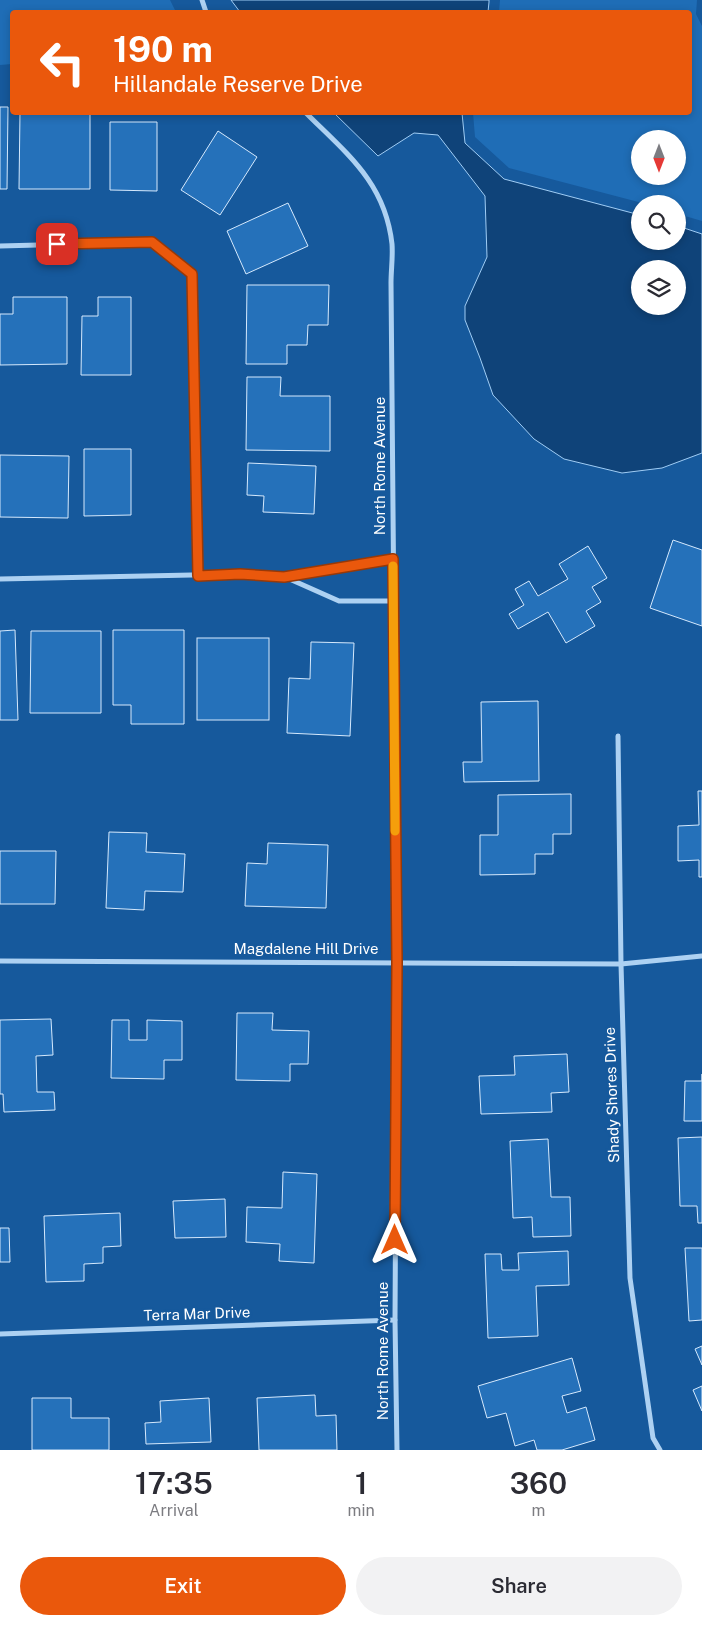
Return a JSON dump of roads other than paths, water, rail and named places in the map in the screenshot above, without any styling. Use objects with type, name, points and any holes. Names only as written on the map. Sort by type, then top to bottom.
[{"type":"street","name":"North Rome Avenue","points":[[308,115],[361,168],[382,203],[392,245],[397,962],[395,1320],[397,1450]]},
{"type":"street","points":[[0,246],[152,242],[192,274],[198,576]]},
{"type":"street","points":[[0,579],[240,574],[284,577],[393,559]]},
{"type":"street","points":[[284,577],[339,601],[393,601]]},
{"type":"street","name":"Shady Shores Drive","points":[[618,736],[621,964],[630,1278],[653,1438],[660,1450]]},
{"type":"street","name":"Magdalene Hill Drive","points":[[0,961],[621,964],[702,956]]},
{"type":"street","name":"Terra Mar Drive","points":[[0,1334],[395,1320]]}]
